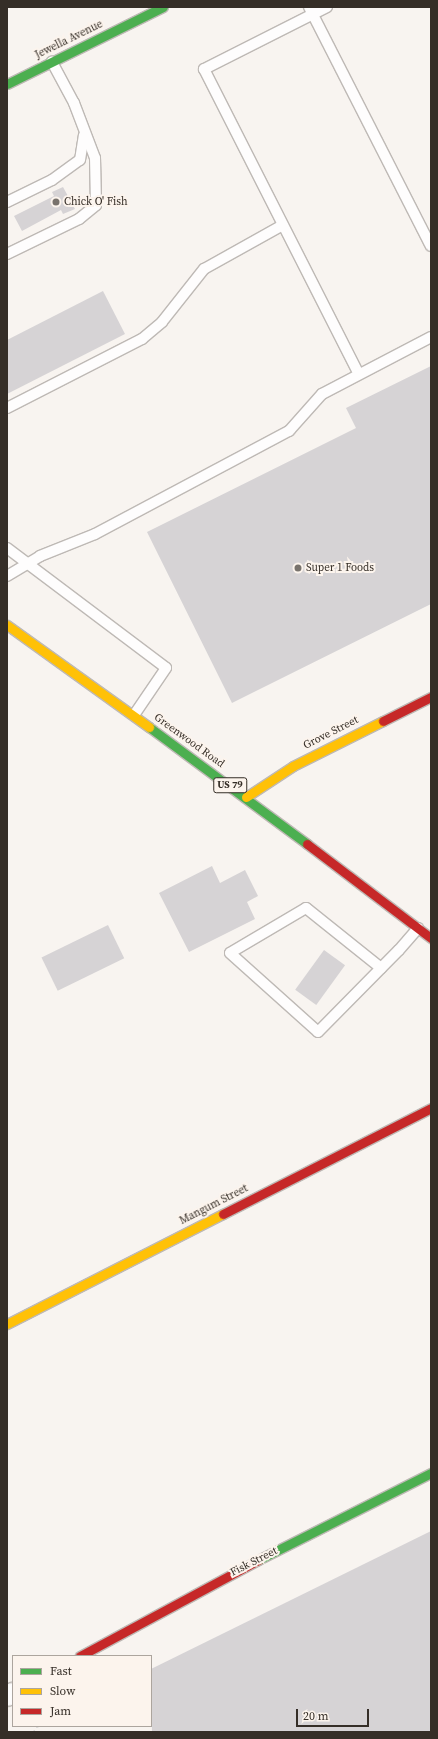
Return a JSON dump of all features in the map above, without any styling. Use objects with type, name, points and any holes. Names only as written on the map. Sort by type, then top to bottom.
[{"type":"street","name":"Jewella Avenue","points":[[7,84],[163,7]]},
{"type":"street","name":"Greenwood Road","points":[[7,625],[246,797],[431,938]]},
{"type":"street","name":"Grove Street","points":[[246,797],[293,766],[431,697]]},
{"type":"street","name":"Mangum Street","points":[[7,1324],[431,1108]]},
{"type":"street","name":"Fisk Street","points":[[82,1655],[237,1570],[431,1473]]},
{"type":"lane","points":[[327,7],[311,10],[204,69],[359,374]]},
{"type":"lane","points":[[311,10],[431,246]]},
{"type":"lane","points":[[7,254],[79,219],[96,205],[95,158],[84,134],[74,103],[52,62]]},
{"type":"lane","points":[[7,202],[52,180],[80,160],[84,134]]},
{"type":"lane","points":[[7,408],[142,339],[162,322],[204,269],[283,225]]},
{"type":"lane","points":[[7,576],[28,562],[95,534],[289,431],[316,399],[359,374],[431,337]]},
{"type":"lane","points":[[7,548],[28,562],[166,668],[134,715]]},
{"type":"lane","points":[[381,968],[306,908],[230,953],[318,1032],[381,968],[418,928]]},
{"type":"building","name":"Chick O' Fish","points":[[63,187],[75,209],[63,214],[61,210],[22,231],[14,216],[54,196],[52,192]]},
{"type":"building","points":[[103,291],[125,334],[7,394],[7,340]]},
{"type":"building","name":"Super 1 Foods","points":[[431,366],[431,604],[232,703],[147,532],[356,428],[346,408]]},
{"type":"building","points":[[212,866],[220,883],[245,870],[258,896],[247,902],[255,919],[189,952],[159,893]]},
{"type":"building","points":[[108,925],[124,958],[58,991],[41,957]]},
{"type":"building","points":[[324,950],[345,965],[316,1005],[295,990]]},
{"type":"building","points":[[431,1531],[431,1732],[152,1732],[152,1669]]},
{"type":"traffic: fast","points":[[7,84],[163,7]]},
{"type":"traffic: fast","points":[[149,727],[307,844]]},
{"type":"traffic: fast","points":[[258,1560],[431,1473]]},
{"type":"traffic: slow","points":[[7,625],[149,727]]},
{"type":"traffic: slow","points":[[246,797],[293,766],[383,721]]},
{"type":"traffic: slow","points":[[7,1324],[223,1214]]},
{"type":"traffic: jam","points":[[383,721],[431,697]]},
{"type":"traffic: jam","points":[[307,844],[431,938]]},
{"type":"traffic: jam","points":[[223,1214],[431,1108]]},
{"type":"traffic: jam","points":[[82,1655],[258,1560]]},
{"type":"place","name":"Chick O' Fish","points":[[56,202]]},
{"type":"place","name":"Super 1 Foods","points":[[298,568]]}]
